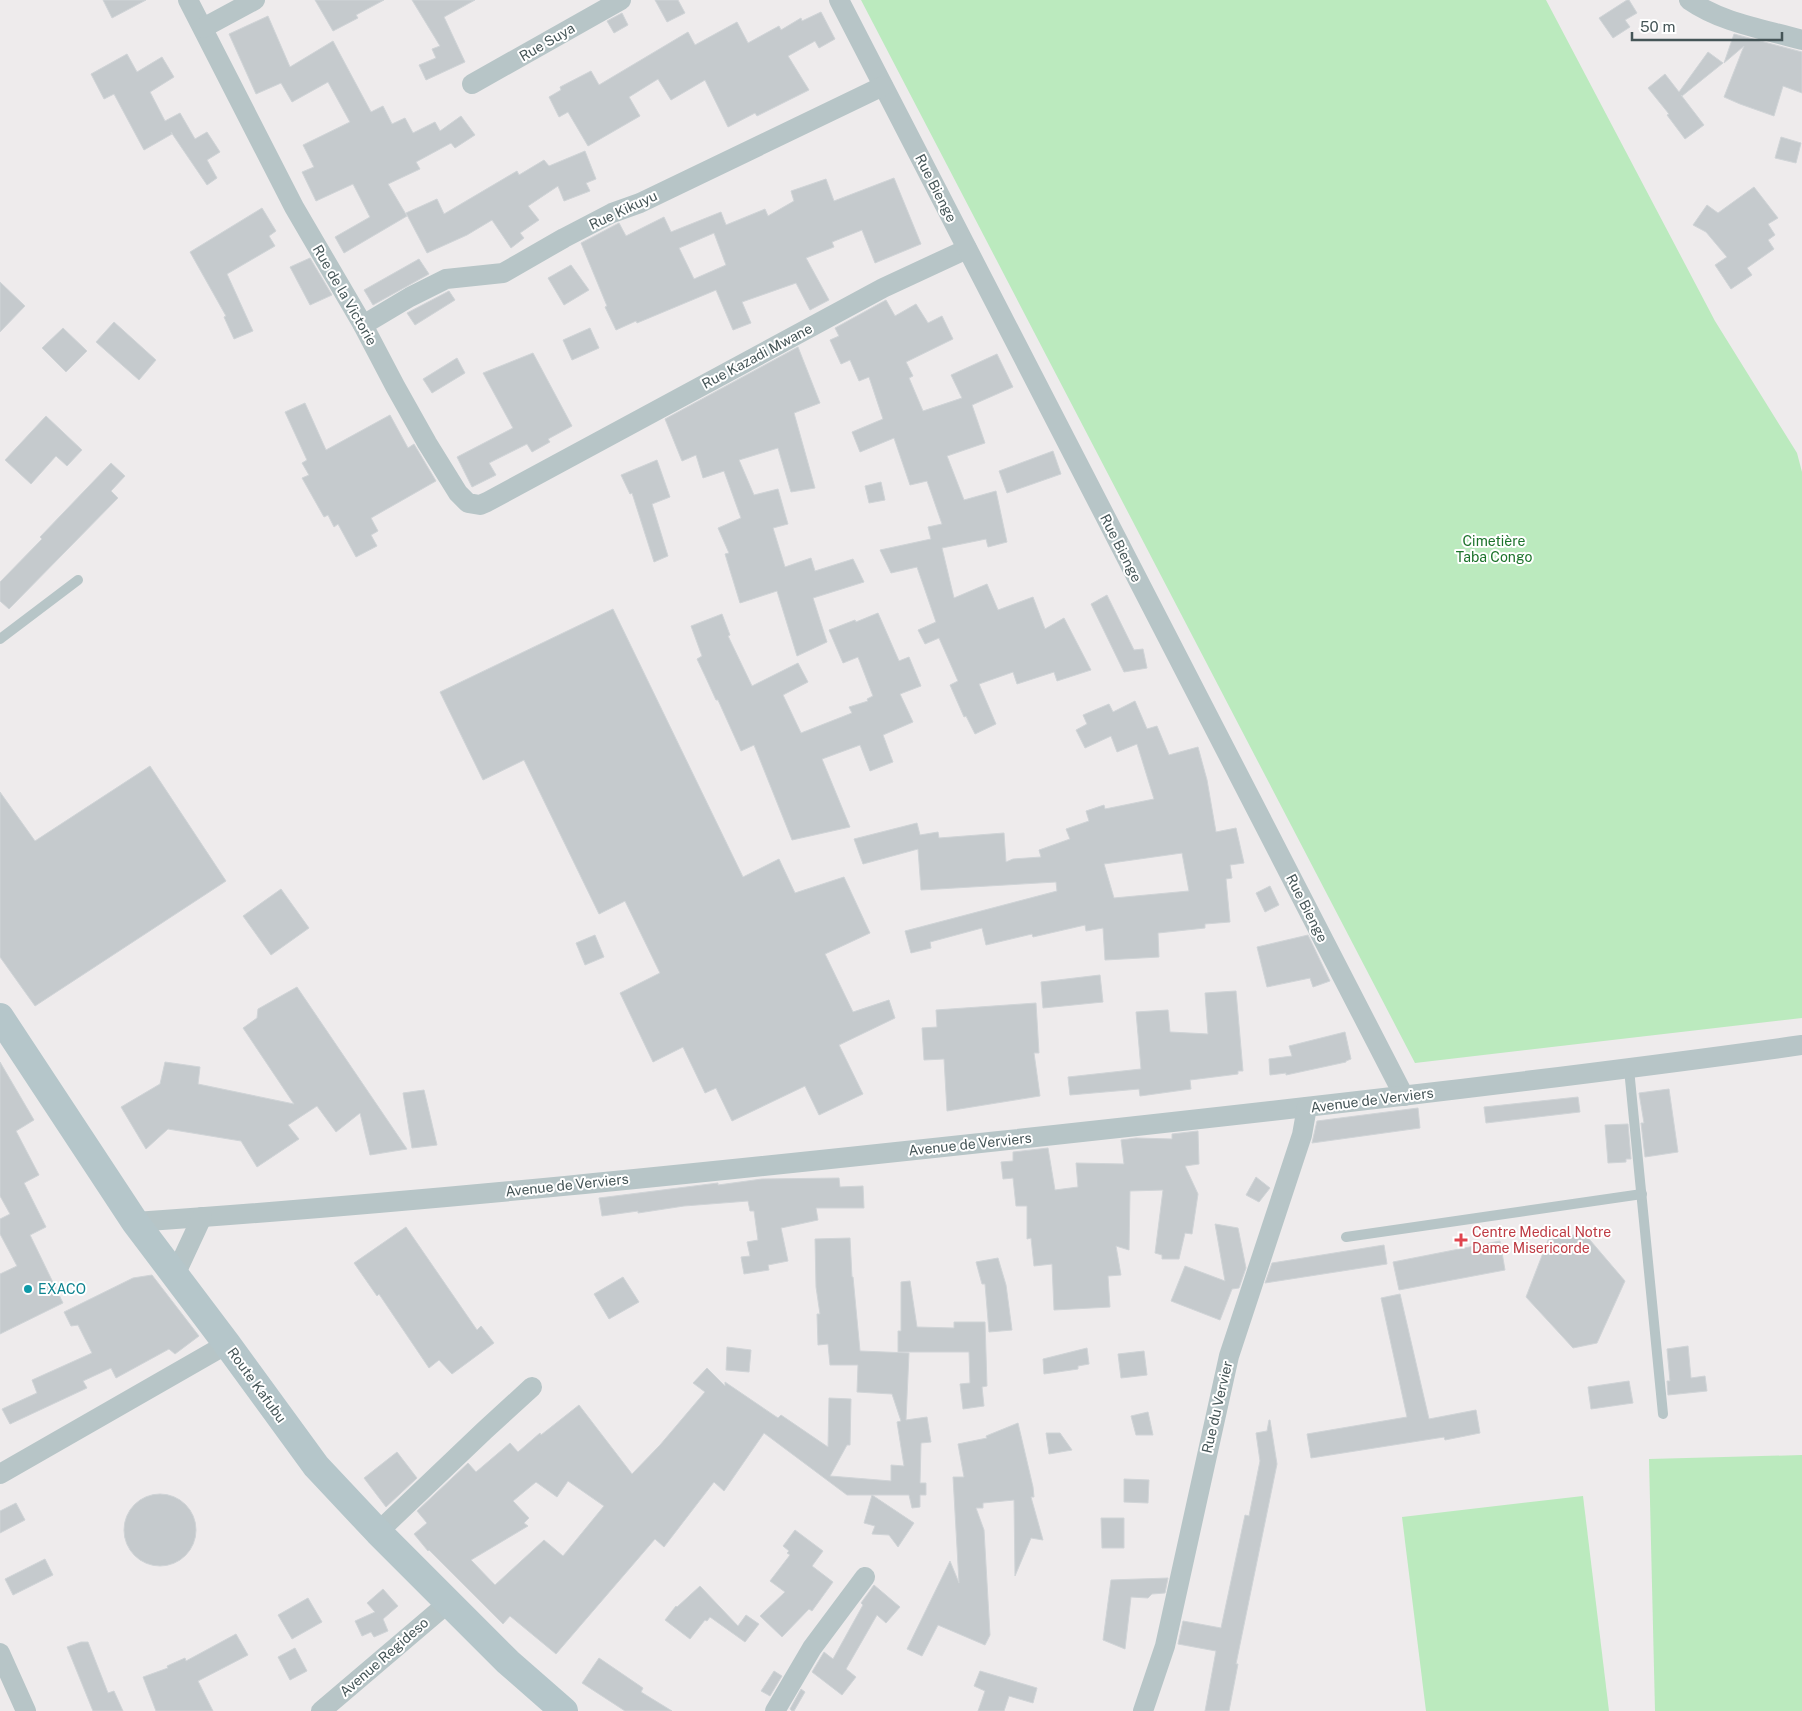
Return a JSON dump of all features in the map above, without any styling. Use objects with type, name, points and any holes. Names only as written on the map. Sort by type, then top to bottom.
[{"type":"main road","name":"Route Kafubu","points":[[0,1017],[135,1222],[316,1466],[378,1532],[508,1662],[564,1711]]},
{"type":"street","name":"Rue de la Victorie","points":[[188,0],[294,207],[363,325],[394,386],[458,493],[468,503],[480,505],[550,467]]},
{"type":"street","points":[[203,28],[255,0]]},
{"type":"street","name":"Rue Suya","points":[[472,84],[621,0]]},
{"type":"street","name":"Rue Bienge","points":[[839,0],[1404,1096]]},
{"type":"street","points":[[1689,0],[1704,10],[1723,18],[1802,40]]},
{"type":"street","name":"Rue Kikuyu","points":[[363,325],[410,297],[446,279],[503,273],[612,213],[640,204],[883,86]]},
{"type":"street","name":"Rue Kazadi Mwane","points":[[550,467],[884,288],[967,249]]},
{"type":"street","name":"Avenue de Verviers","points":[[135,1222],[382,1202],[807,1161],[1307,1108],[1802,1046]]},
{"type":"street","name":"Rue du Vervier","points":[[1143,1711],[1164,1646],[1229,1356],[1302,1135],[1307,1108]]},
{"type":"street","points":[[175,1275],[202,1217]]},
{"type":"street","points":[[0,1474],[227,1344]]},
{"type":"street","points":[[378,1532],[532,1387]]},
{"type":"street","points":[[775,1711],[812,1648],[865,1577]]},
{"type":"street","name":"Avenue Regideso","points":[[321,1711],[448,1602]]},
{"type":"street","points":[[0,1653],[26,1711]]},
{"type":"lane","points":[[0,639],[78,580]]},
{"type":"lane","points":[[1630,1069],[1663,1414]]},
{"type":"lane","points":[[1346,1237],[1642,1194]]},
{"type":"green space","name":"Cimetière Taba Congo","points":[[861,0],[1546,0],[1715,321],[1797,453],[1802,472],[1802,1018],[1415,1063]]},
{"type":"green space","points":[[1802,1455],[1802,1711],[1655,1711],[1649,1459]]},
{"type":"green space","points":[[1583,1496],[1609,1711],[1426,1711],[1402,1517]]},
{"type":"building","points":[[103,0],[146,0],[112,18]]},
{"type":"building","points":[[315,0],[384,0],[356,15],[358,18],[333,31]]},
{"type":"building","points":[[412,0],[475,0],[444,17],[465,62],[426,80],[419,65],[436,58],[432,49],[440,46]]},
{"type":"building","points":[[655,0],[678,0],[685,13],[667,22]]},
{"type":"building","points":[[1629,0],[1637,13],[1625,20],[1630,27],[1613,38],[1599,18]]},
{"type":"building","points":[[821,12],[835,39],[819,48],[815,41],[788,56],[809,90],[757,116],[755,113],[728,127],[705,80],[671,100],[658,79],[629,97],[640,116],[588,146],[568,112],[559,117],[549,97],[561,90],[560,87],[591,71],[599,85],[688,32],[695,45],[737,22],[748,43],[779,26],[781,30],[801,18],[802,21]]},
{"type":"building","points":[[622,13],[628,25],[614,33],[607,21]]},
{"type":"building","points":[[268,16],[290,67],[333,41],[371,112],[383,106],[392,124],[405,118],[413,133],[435,122],[440,131],[461,116],[475,135],[455,148],[451,143],[416,162],[420,169],[388,184],[407,216],[344,253],[335,237],[370,217],[353,184],[316,201],[302,172],[314,167],[303,145],[350,122],[328,82],[292,102],[281,83],[256,94],[229,34]]},
{"type":"building","points":[[1734,34],[1802,52],[1802,93],[1783,86],[1774,116],[1724,97],[1744,46],[1724,63]]},
{"type":"building","points":[[1708,52],[1723,63],[1681,95],[1704,125],[1685,139],[1667,115],[1669,114],[1648,88],[1665,74],[1679,92]]},
{"type":"building","points":[[127,54],[137,72],[162,57],[174,77],[150,92],[165,121],[180,113],[195,139],[207,132],[220,152],[207,160],[217,178],[207,185],[171,132],[172,134],[144,150],[114,94],[104,99],[91,74]]},
{"type":"building","points":[[1781,137],[1801,143],[1796,163],[1775,158]]},
{"type":"building","points":[[585,151],[596,179],[586,183],[590,191],[564,201],[558,186],[528,206],[539,220],[520,233],[524,238],[511,248],[492,220],[467,235],[427,253],[406,213],[437,199],[444,214],[517,171],[519,175],[544,160],[549,166]]},
{"type":"building","points":[[894,178],[921,244],[875,263],[862,230],[832,242],[834,247],[806,258],[829,300],[810,310],[796,283],[742,302],[751,323],[733,330],[716,290],[616,330],[605,307],[607,306],[581,243],[619,223],[626,236],[664,217],[671,232],[721,212],[726,225],[765,209],[768,216],[794,201],[791,191],[826,179],[834,201]],"holes":[[[714,233],[726,265],[694,279],[679,248]]]},
{"type":"building","points":[[1754,187],[1778,218],[1768,224],[1775,235],[1768,240],[1774,249],[1747,268],[1752,275],[1731,289],[1715,265],[1727,257],[1706,232],[1693,225],[1707,205],[1718,213]]},
{"type":"building","points":[[262,208],[276,231],[269,236],[275,246],[227,274],[253,331],[234,339],[224,317],[226,316],[190,252]]},
{"type":"building","points":[[310,258],[332,295],[310,305],[290,267]]},
{"type":"building","points":[[419,259],[429,274],[373,305],[364,290]]},
{"type":"building","points":[[571,265],[589,290],[564,305],[548,278]]},
{"type":"building","points":[[0,282],[25,306],[0,332]]},
{"type":"building","points":[[449,291],[455,300],[415,325],[407,313]]},
{"type":"building","points":[[886,300],[895,316],[916,304],[928,323],[942,316],[953,339],[906,362],[913,376],[909,378],[923,411],[962,398],[951,375],[997,354],[1013,387],[972,405],[985,443],[947,456],[964,500],[996,491],[1007,542],[988,547],[986,539],[942,548],[954,598],[987,584],[998,610],[1033,597],[1045,629],[1064,618],[1091,670],[1057,681],[1054,672],[1017,684],[1013,672],[979,684],[996,724],[975,734],[966,716],[964,717],[950,685],[958,681],[939,638],[925,644],[918,630],[936,622],[917,567],[891,573],[880,550],[931,539],[928,527],[942,524],[927,481],[910,485],[894,438],[860,452],[852,432],[883,419],[869,377],[859,381],[850,360],[841,364],[830,340],[839,336],[835,328]]},
{"type":"building","points":[[114,322],[156,360],[139,380],[96,342]]},
{"type":"building","points":[[63,328],[87,351],[66,372],[42,348]]},
{"type":"building","points":[[590,328],[599,348],[572,360],[563,340]]},
{"type":"building","points":[[798,347],[820,403],[794,413],[815,488],[791,492],[778,448],[739,460],[754,495],[778,489],[788,524],[773,528],[785,567],[811,558],[815,571],[853,559],[864,582],[813,598],[827,642],[797,656],[777,591],[740,603],[725,554],[729,553],[718,528],[741,518],[724,471],[703,478],[696,455],[682,461],[665,419]]},
{"type":"building","points":[[533,353],[572,426],[548,439],[550,442],[532,452],[527,444],[489,463],[496,475],[472,487],[457,457],[513,428],[483,373]]},
{"type":"building","points":[[457,358],[465,373],[432,393],[423,379]]},
{"type":"building","points":[[305,403],[326,450],[390,415],[408,448],[414,444],[436,481],[371,518],[378,531],[371,535],[377,546],[356,557],[338,524],[334,527],[328,515],[324,517],[302,478],[309,475],[302,463],[307,460],[285,412]]},
{"type":"building","points":[[46,416],[82,450],[67,466],[56,456],[31,484],[5,460]]},
{"type":"building","points":[[1053,451],[1061,474],[1007,493],[999,471]]},
{"type":"building","points":[[657,460],[670,497],[652,504],[668,556],[654,562],[632,493],[630,494],[621,475]]},
{"type":"building","points":[[111,463],[125,476],[111,491],[118,498],[9,609],[0,601],[0,582]]},
{"type":"building","points":[[881,482],[885,500],[869,503],[865,486]]},
{"type":"building","points":[[1107,595],[1134,650],[1143,649],[1147,668],[1124,672],[1091,604]]},
{"type":"building","points":[[613,609],[743,877],[779,859],[795,893],[844,877],[870,933],[825,954],[853,1012],[889,1000],[895,1018],[839,1045],[863,1094],[819,1115],[805,1086],[732,1121],[716,1088],[705,1093],[683,1047],[653,1062],[620,993],[660,973],[625,901],[599,914],[524,760],[483,780],[440,692]]},
{"type":"building","points":[[878,613],[899,661],[909,657],[921,686],[900,694],[913,722],[883,735],[893,762],[870,771],[860,745],[822,759],[850,827],[792,840],[754,745],[741,751],[718,700],[716,700],[697,659],[702,656],[691,626],[722,614],[730,635],[728,636],[752,686],[798,663],[808,682],[783,695],[801,733],[852,713],[849,707],[868,701],[867,699],[873,696],[858,657],[843,663],[829,630]]},
{"type":"building","points":[[1135,701],[1147,729],[1157,726],[1169,755],[1198,747],[1207,780],[1216,832],[1236,828],[1244,863],[1230,865],[1232,878],[1226,879],[1230,922],[1205,924],[1205,928],[1158,933],[1159,957],[1105,960],[1103,928],[1086,931],[1085,925],[1033,937],[1032,934],[986,945],[982,928],[930,942],[931,948],[911,953],[905,931],[1057,891],[1056,882],[921,890],[918,849],[863,864],[854,839],[917,823],[920,835],[938,832],[939,838],[1004,833],[1006,862],[1013,859],[1041,857],[1039,850],[1070,839],[1066,829],[1089,821],[1086,811],[1104,805],[1105,809],[1154,799],[1137,744],[1117,752],[1111,736],[1085,748],[1076,730],[1087,724],[1083,715],[1109,704],[1113,712]],"holes":[[[1182,853],[1189,891],[1114,898],[1104,864]]]},
{"type":"building","points":[[150,766],[226,881],[35,1006],[0,957],[0,792],[35,841]]},
{"type":"building","points":[[1270,886],[1279,905],[1265,912],[1256,893]]},
{"type":"building","points":[[281,889],[309,928],[271,955],[243,916]]},
{"type":"building","points":[[595,935],[604,957],[585,965],[576,943]]},
{"type":"building","points":[[1308,935],[1330,981],[1313,987],[1310,978],[1267,987],[1257,947]]},
{"type":"building","points":[[1100,975],[1103,1002],[1043,1008],[1041,982]]},
{"type":"building","points":[[297,987],[407,1149],[370,1155],[360,1113],[336,1132],[317,1106],[288,1125],[299,1139],[257,1167],[241,1141],[168,1129],[146,1149],[121,1107],[160,1084],[165,1062],[200,1067],[198,1084],[294,1104],[243,1028],[257,1018],[258,1009]]},
{"type":"building","points":[[1236,991],[1243,1071],[1238,1071],[1238,1074],[1190,1080],[1191,1089],[1140,1096],[1139,1089],[1070,1095],[1068,1077],[1141,1069],[1136,1012],[1168,1010],[1170,1032],[1208,1034],[1205,993]]},
{"type":"building","points":[[1036,1003],[1039,1053],[1034,1053],[1040,1096],[947,1111],[944,1059],[924,1060],[922,1028],[937,1027],[936,1010]]},
{"type":"building","points":[[1345,1032],[1351,1059],[1346,1062],[1286,1075],[1286,1073],[1270,1075],[1269,1059],[1292,1056],[1289,1046]]},
{"type":"building","points":[[0,1062],[34,1120],[16,1131],[39,1175],[24,1183],[46,1227],[30,1235],[63,1303],[0,1334],[0,1274],[17,1266],[0,1234],[0,1219],[10,1214],[0,1196]]},
{"type":"building","points":[[1669,1089],[1678,1152],[1645,1157],[1641,1123],[1644,1123],[1639,1093]]},
{"type":"building","points":[[424,1090],[437,1145],[412,1148],[403,1093]]},
{"type":"building","points":[[1578,1097],[1580,1112],[1486,1123],[1484,1107]]},
{"type":"building","points":[[1418,1108],[1420,1128],[1312,1143],[1317,1121]]},
{"type":"building","points":[[1628,1124],[1631,1159],[1626,1159],[1626,1162],[1608,1163],[1605,1125]]},
{"type":"building","points":[[1198,1131],[1199,1164],[1185,1166],[1198,1194],[1192,1234],[1185,1233],[1179,1259],[1162,1259],[1162,1255],[1155,1253],[1163,1190],[1130,1191],[1129,1250],[1116,1246],[1121,1275],[1108,1276],[1110,1307],[1054,1310],[1052,1264],[1034,1266],[1031,1238],[1027,1239],[1027,1206],[1016,1206],[1013,1178],[1003,1179],[1001,1162],[1013,1161],[1013,1152],[1048,1148],[1055,1190],[1078,1187],[1076,1163],[1124,1164],[1121,1140],[1136,1138],[1172,1139],[1172,1134]]},
{"type":"building","points":[[1256,1177],[1270,1188],[1259,1202],[1246,1195]]},
{"type":"building","points":[[839,1178],[840,1187],[863,1186],[864,1208],[816,1208],[818,1220],[781,1228],[788,1261],[768,1265],[769,1270],[744,1274],[741,1257],[750,1256],[747,1242],[758,1240],[754,1211],[750,1211],[748,1201],[684,1206],[602,1216],[599,1198],[762,1179]]},
{"type":"building","points":[[1215,1224],[1238,1228],[1246,1268],[1239,1288],[1232,1289],[1220,1320],[1171,1301],[1185,1266],[1225,1281]]},
{"type":"building","points":[[406,1227],[477,1330],[481,1326],[494,1343],[452,1374],[439,1360],[429,1368],[379,1294],[377,1296],[354,1263]]},
{"type":"building","points":[[1584,1233],[1625,1281],[1597,1343],[1573,1348],[1526,1297],[1548,1240]]},
{"type":"building","points":[[850,1238],[860,1351],[909,1353],[906,1420],[927,1417],[931,1442],[921,1443],[920,1483],[926,1483],[926,1495],[920,1495],[920,1507],[912,1508],[909,1495],[847,1495],[764,1433],[724,1491],[714,1482],[664,1547],[655,1539],[556,1654],[510,1616],[503,1624],[428,1551],[414,1534],[427,1523],[417,1511],[468,1463],[476,1472],[510,1443],[518,1452],[540,1433],[541,1435],[579,1405],[632,1474],[660,1445],[705,1392],[693,1383],[707,1368],[725,1386],[725,1382],[778,1418],[781,1415],[828,1447],[829,1398],[851,1399],[850,1445],[847,1445],[830,1476],[891,1481],[891,1465],[904,1466],[897,1422],[901,1421],[892,1394],[857,1392],[858,1365],[830,1365],[828,1344],[818,1345],[817,1314],[820,1314],[816,1287],[815,1239]],"holes":[[[568,1481],[604,1506],[563,1556],[544,1540],[495,1585],[471,1560],[528,1526],[524,1523],[529,1518],[513,1501],[536,1482],[557,1497]]]},
{"type":"building","points":[[1500,1241],[1505,1270],[1399,1290],[1393,1262]]},
{"type":"building","points":[[1384,1245],[1387,1264],[1265,1283],[1272,1263]]},
{"type":"building","points":[[998,1258],[1006,1285],[1012,1330],[989,1332],[985,1284],[982,1284],[976,1262]]},
{"type":"building","points":[[152,1275],[199,1336],[175,1354],[169,1349],[116,1378],[111,1368],[83,1381],[87,1388],[10,1424],[2,1409],[37,1393],[32,1380],[92,1353],[78,1325],[71,1326],[64,1312],[133,1278]]},
{"type":"building","points":[[623,1277],[639,1302],[609,1319],[594,1294]]},
{"type":"building","points":[[910,1281],[917,1327],[954,1328],[954,1322],[985,1322],[987,1386],[982,1387],[984,1406],[963,1409],[960,1384],[970,1383],[969,1352],[898,1352],[898,1331],[901,1331],[901,1282]]},
{"type":"building","points":[[1400,1294],[1429,1419],[1476,1410],[1480,1433],[1445,1440],[1444,1437],[1311,1458],[1307,1434],[1407,1417],[1381,1298]]},
{"type":"building","points":[[1688,1346],[1691,1378],[1705,1376],[1707,1391],[1668,1395],[1667,1381],[1670,1381],[1667,1349]]},
{"type":"building","points":[[727,1347],[751,1350],[749,1372],[726,1370]]},
{"type":"building","points":[[1087,1348],[1089,1364],[1078,1366],[1078,1369],[1044,1374],[1043,1359]]},
{"type":"building","points":[[1144,1351],[1147,1375],[1121,1378],[1118,1354]]},
{"type":"building","points":[[1629,1381],[1633,1403],[1591,1409],[1588,1387]]},
{"type":"building","points":[[1148,1412],[1153,1435],[1136,1435],[1131,1416]]},
{"type":"building","points":[[1269,1420],[1277,1464],[1236,1664],[1238,1664],[1229,1711],[1205,1711],[1216,1651],[1178,1644],[1183,1621],[1221,1628],[1245,1515],[1249,1516],[1260,1461],[1256,1433],[1267,1431]]},
{"type":"building","points":[[1018,1423],[1033,1487],[1034,1497],[1031,1497],[1043,1540],[1031,1538],[1015,1576],[1014,1500],[983,1503],[983,1508],[976,1508],[984,1530],[990,1635],[985,1645],[938,1625],[922,1656],[907,1649],[950,1561],[959,1583],[953,1477],[964,1477],[958,1444],[987,1438],[986,1436]]},
{"type":"building","points":[[1046,1433],[1060,1433],[1072,1450],[1049,1454]]},
{"type":"building","points":[[397,1452],[417,1478],[386,1507],[364,1478]]},
{"type":"building","points":[[1124,1479],[1149,1480],[1148,1503],[1124,1502]]},
{"type":"building","points":[[167,1494],[186,1504],[194,1516],[196,1530],[194,1544],[186,1556],[174,1564],[153,1566],[134,1556],[126,1544],[124,1523],[134,1504],[146,1496]]},
{"type":"building","points":[[872,1495],[914,1523],[898,1547],[889,1535],[872,1534],[875,1526],[864,1523]]},
{"type":"building","points":[[16,1503],[25,1520],[0,1533],[0,1511]]},
{"type":"building","points":[[1101,1518],[1124,1518],[1124,1548],[1102,1548]]},
{"type":"building","points":[[795,1530],[823,1551],[812,1566],[833,1582],[812,1611],[809,1609],[782,1637],[760,1616],[785,1592],[770,1581],[790,1555],[787,1553],[789,1551],[783,1546]]},
{"type":"building","points":[[45,1559],[53,1575],[13,1595],[5,1579]]},
{"type":"building","points":[[1168,1578],[1165,1593],[1152,1594],[1148,1598],[1131,1597],[1125,1649],[1103,1640],[1111,1580]]},
{"type":"building","points":[[874,1585],[900,1607],[886,1623],[877,1615],[846,1669],[856,1677],[842,1695],[812,1672],[824,1652],[833,1659],[863,1605],[861,1603]]},
{"type":"building","points":[[700,1586],[738,1626],[746,1615],[759,1624],[745,1642],[710,1617],[707,1621],[705,1620],[690,1639],[665,1620],[676,1606]]},
{"type":"building","points":[[383,1589],[398,1606],[383,1619],[388,1631],[374,1637],[371,1632],[362,1636],[355,1621],[375,1612],[367,1603]]},
{"type":"building","points":[[308,1598],[322,1622],[292,1639],[278,1615]]},
{"type":"building","points":[[236,1634],[248,1655],[198,1681],[213,1711],[156,1711],[143,1677],[168,1668],[167,1666],[185,1658],[186,1661]]},
{"type":"building","points":[[81,1642],[88,1642],[108,1693],[114,1691],[123,1711],[93,1711],[67,1647]]},
{"type":"building","points":[[295,1648],[307,1671],[290,1680],[278,1657]]},
{"type":"building","points":[[599,1658],[643,1688],[641,1692],[672,1711],[625,1711],[582,1683]]},
{"type":"building","points":[[774,1671],[782,1676],[770,1696],[761,1691]]},
{"type":"building","points":[[980,1671],[1037,1688],[1033,1703],[1009,1696],[1004,1711],[978,1711],[985,1691],[974,1686]]},
{"type":"building","points":[[801,1689],[805,1692],[794,1711],[792,1711],[790,1709]]},
{"type":"place","name":"Centre Medical Notre Dame Misericorde","points":[[1461,1240]]},
{"type":"place","name":"EXACO","points":[[28,1289]]}]
